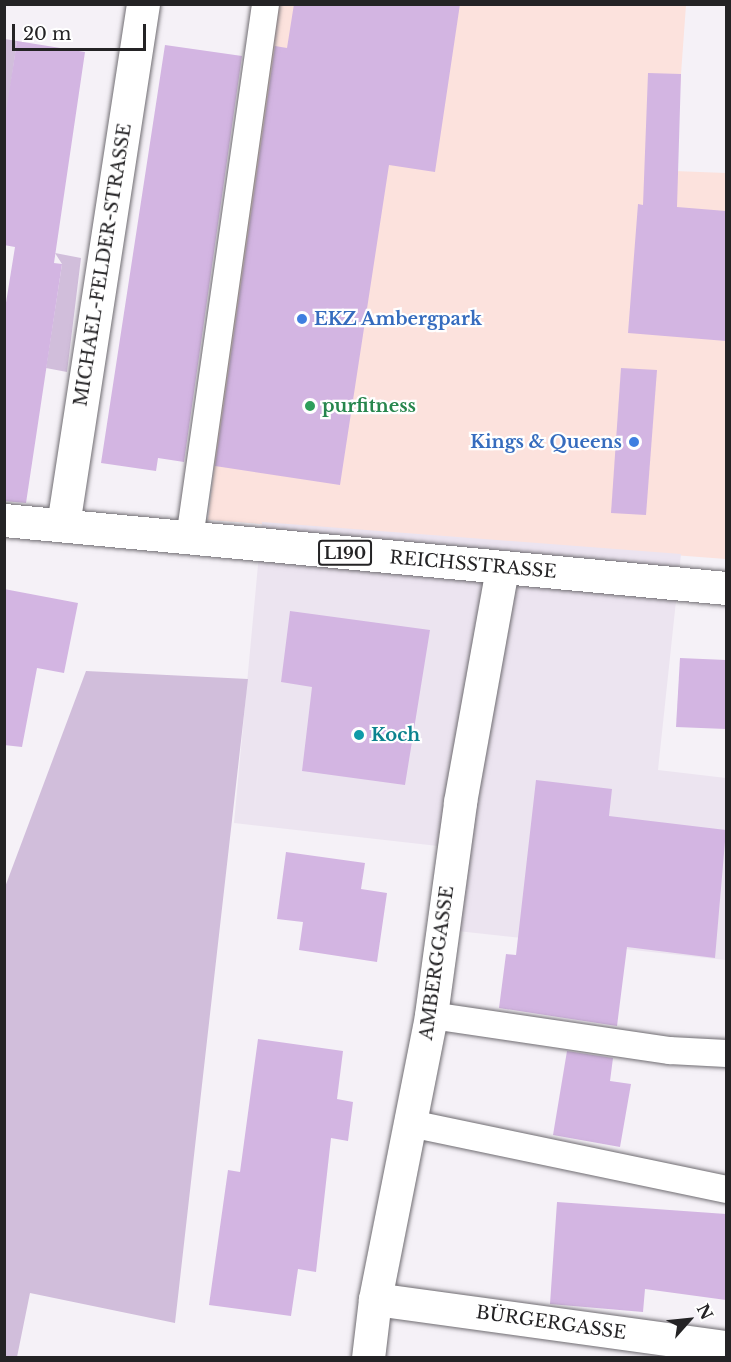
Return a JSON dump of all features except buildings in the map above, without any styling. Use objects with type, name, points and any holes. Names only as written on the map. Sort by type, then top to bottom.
[{"type":"street","name":"MICHAEL-FELDER-STRASSE","points":[[63,525],[142,4]]},
{"type":"street","name":"REICHSSTRASSE","points":[[4,520],[726,588]]},
{"type":"street","name":"AMBERGGASSE","points":[[368,1358],[375,1299],[431,1015],[460,802],[502,568]]},
{"type":"street","name":"BÜRGERGASSE","points":[[375,1299],[726,1347]]},
{"type":"lane","points":[[189,538],[265,4]]},
{"type":"lane","points":[[431,1015],[669,1050],[726,1053]]},
{"type":"lane","points":[[410,1123],[726,1189]]},
{"type":"shaded area","points":[[268,5],[686,5],[674,171],[726,173],[726,559],[208,520]]},
{"type":"shaded area","points":[[5,39],[17,41],[5,126]]},
{"type":"shaded area","points":[[55,253],[81,258],[67,372],[46,368],[62,264]]},
{"type":"shaded area","points":[[262,522],[681,554],[658,770],[726,778],[726,960],[430,928],[438,846],[234,823]]},
{"type":"shaded area","points":[[86,671],[248,679],[175,1323],[30,1293],[17,1357],[5,1357],[5,887]]},
{"type":"place","name":"EKZ Ambergpark","points":[[302,319]]},
{"type":"place","name":"purfitness","points":[[310,406]]},
{"type":"place","name":"Kings & Queens","points":[[634,442]]},
{"type":"place","name":"Koch","points":[[359,735]]}]
